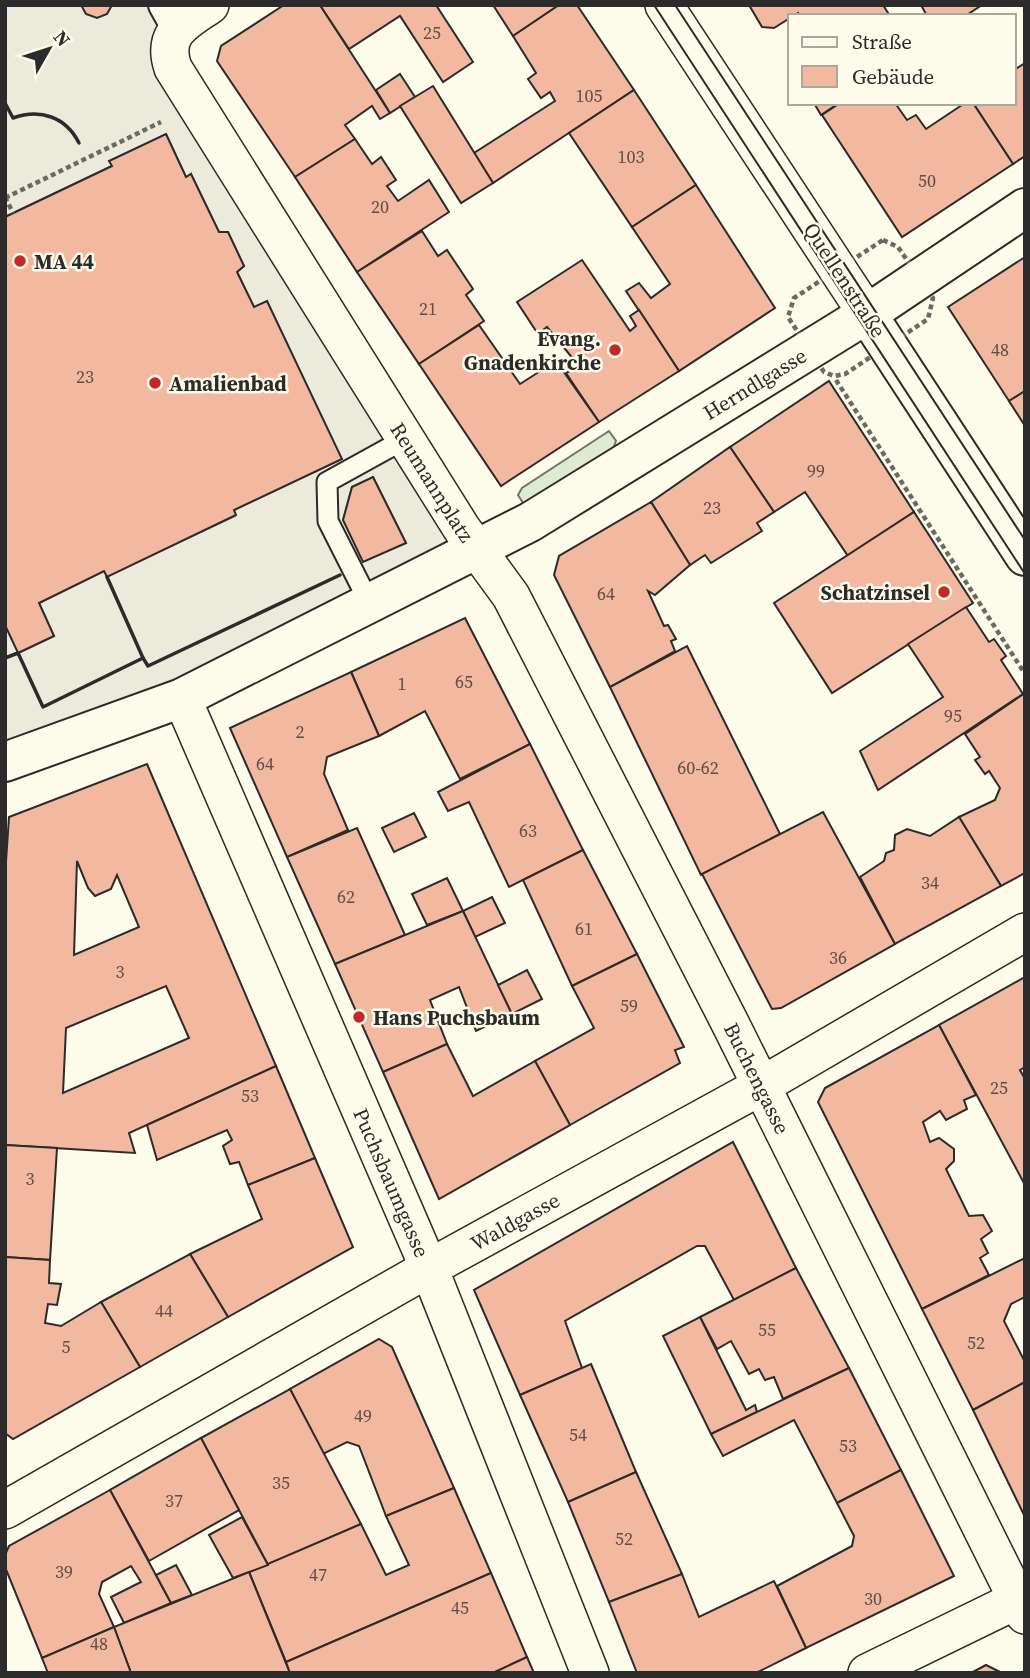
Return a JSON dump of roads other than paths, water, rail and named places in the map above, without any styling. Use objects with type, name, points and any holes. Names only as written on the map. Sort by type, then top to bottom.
[{"type":"main road","name":"Herndlgasse","points":[[477,550],[530,523],[867,314],[1025,208]]},
{"type":"main road","name":"Quellenstraße","points":[[867,314],[1025,556]]},
{"type":"main road","name":"Reumannplatz","points":[[5,762],[182,698],[477,550]]},
{"type":"street","points":[[170,17],[210,5]]},
{"type":"street","name":"Quellenstraße","points":[[664,5],[867,314]]},
{"type":"street","name":"Reumannplatz","points":[[170,17],[168,52],[173,68],[477,550]]},
{"type":"street","name":"Buchengasse","points":[[477,550],[511,596],[1022,1603]]},
{"type":"street","name":"Puchsbaumgasse","points":[[182,698],[429,1268],[590,1673]]},
{"type":"street","name":"Waldgasse","points":[[5,1510],[429,1268],[761,1086],[1025,932]]},
{"type":"street","points":[[867,1673],[1022,1603]]},
{"type":"lane","points":[[370,604],[328,521],[327,482],[405,439]]},
{"type":"tram line","points":[[654,5],[1025,574]]},
{"type":"tram line","points":[[675,5],[1025,540]]},
{"type":"place","name":"MA 44","points":[[20,261]]},
{"type":"place","name":"Evang. Gnadenkirche","points":[[615,350]]},
{"type":"place","name":"Amalienbad","points":[[155,383]]},
{"type":"place","name":"Schatzinsel","points":[[944,592]]},
{"type":"place","name":"Hans Puchsbaum","points":[[359,1017]]}]
